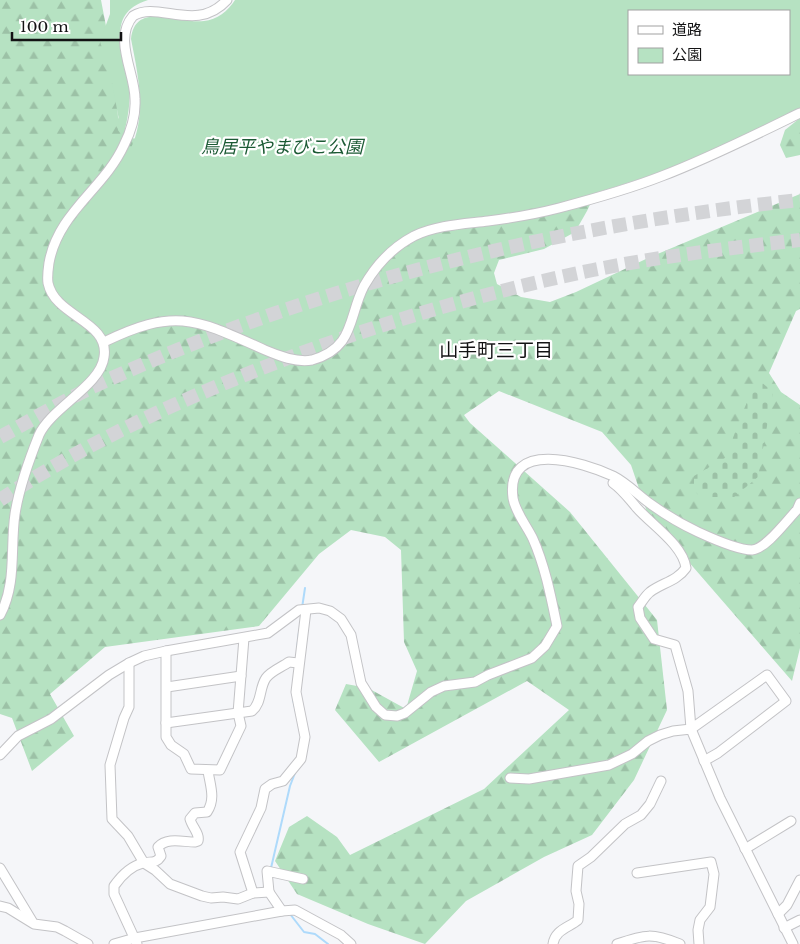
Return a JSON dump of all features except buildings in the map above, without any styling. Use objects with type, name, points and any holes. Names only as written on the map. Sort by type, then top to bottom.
[{"type":"street","points":[[0,615],[8,596],[15,515],[19,495],[35,446],[43,427],[99,371],[104,361],[104,342],[96,331],[66,310],[55,298],[48,284],[48,272],[51,252],[60,230],[118,159],[133,123],[136,100],[125,46],[126,27],[138,10],[149,5],[160,5],[196,13],[208,13],[220,7],[227,0]]},
{"type":"street","points":[[104,342],[128,330],[149,324],[168,320],[188,320],[215,328],[292,360],[311,360],[331,352],[342,340],[350,326],[363,288],[371,274],[392,251],[415,236],[440,227],[502,219],[557,208],[661,177],[708,158],[800,113]]},
{"type":"street","points":[[0,755],[18,736],[51,719],[109,675],[129,663],[144,656],[166,651],[268,633],[299,610],[319,608],[330,611],[345,624],[351,635],[361,683],[376,707],[385,715],[397,716],[406,713],[431,692],[444,686],[475,682],[532,658],[545,646],[557,626],[533,538],[513,498],[513,483],[517,472],[525,464],[534,460],[548,458],[599,470],[614,477],[653,506],[699,532],[744,549],[754,550],[765,544],[797,510],[800,503]]},
{"type":"street","points":[[599,470],[603,477],[622,489],[638,509],[670,538],[686,563],[686,568],[681,576],[651,591],[644,598],[638,608],[640,618],[654,639],[675,644],[688,690],[692,728],[704,761],[792,944]]},
{"type":"street","points":[[253,893],[240,852],[262,808],[265,789],[272,784],[283,782],[302,759],[305,737],[296,692],[298,663],[306,610]]},
{"type":"street","points":[[166,651],[166,737],[171,745],[184,754],[192,769],[220,770],[241,726],[238,713],[244,638]]},
{"type":"street","points":[[166,723],[252,711],[256,707],[264,681],[268,676],[289,662],[298,663]]},
{"type":"street","points":[[129,663],[129,707],[110,765],[112,819],[128,836],[144,863],[170,884],[202,896],[238,899],[253,893],[269,892]]},
{"type":"street","points":[[510,778],[529,779],[609,765],[632,754],[648,741],[660,735],[692,728],[767,675],[786,701],[718,753],[704,761]]},
{"type":"street","points":[[167,688],[241,676]]},
{"type":"street","points":[[136,941],[113,890],[124,874],[144,863],[151,863],[159,859],[161,856],[158,847],[165,842],[195,842],[198,840],[198,835],[192,827],[190,819],[195,813],[207,812],[210,807],[212,795],[208,771]]},
{"type":"street","points":[[553,944],[554,938],[562,930],[578,920],[579,904],[576,891],[578,866],[591,857],[625,824],[641,815],[650,804],[661,781]]},
{"type":"street","points":[[745,849],[791,822]]},
{"type":"street","points":[[637,873],[711,862],[714,874],[710,907],[700,920],[698,930],[700,944]]},
{"type":"street","points":[[0,868],[34,924]]},
{"type":"street","points":[[282,910],[269,892],[267,870],[303,879]]},
{"type":"street","points":[[778,914],[787,905],[800,880]]},
{"type":"street","points":[[0,906],[8,908],[34,924],[56,927],[88,944]]},
{"type":"street","points":[[114,944],[282,910],[295,910],[341,935],[351,944]]},
{"type":"street","points":[[784,928],[800,920]]},
{"type":"street","points":[[618,944],[645,935],[660,936],[680,944]]},
{"type":"green space","points":[[0,0],[101,0],[114,68],[118,117],[129,138],[140,139],[628,11],[610,162],[575,232],[544,249],[499,260],[494,273],[497,284],[521,297],[550,302],[576,292],[648,258],[800,194],[800,309],[796,311],[769,373],[781,392],[800,405],[800,648],[792,681],[648,515],[631,465],[602,432],[499,391],[464,415],[470,423],[570,512],[657,620],[667,710],[634,780],[592,835],[544,857],[466,901],[425,944],[368,924],[297,894],[275,861],[289,827],[307,816],[337,837],[350,855],[484,789],[569,710],[527,681],[379,762],[335,710],[346,684],[368,688],[406,709],[417,671],[404,642],[401,550],[385,537],[351,530],[319,554],[259,626],[105,647],[50,694],[74,736],[32,771],[12,718],[0,714]]},
{"type":"green space","points":[[110,0],[148,0],[134,7],[125,15],[121,25],[120,36],[130,90],[129,110],[123,137],[118,130],[119,120],[112,83],[100,41],[110,14]]},
{"type":"green space","name":"鳥居平やまびこ公園","points":[[235,0],[800,0],[800,108],[691,159],[621,185],[555,204],[440,224],[411,233],[380,255],[367,272],[341,332],[325,348],[314,353],[285,352],[215,324],[183,315],[155,317],[111,333],[63,299],[56,288],[55,271],[58,250],[65,234],[75,219],[122,163],[136,135],[139,121],[140,94],[131,39],[134,27],[140,20],[149,17],[159,16],[204,21],[213,19],[226,11]]},
{"type":"green space","points":[[800,118],[800,155],[786,158],[780,145],[785,130]]},
{"type":"green space","points":[[760,381],[773,392],[758,477],[734,497],[700,497],[694,490],[694,476],[725,458],[751,392]]},
{"type":"waterway","points":[[302,608],[305,588]]},
{"type":"waterway","points":[[297,650],[299,632]]},
{"type":"waterway","points":[[293,699],[296,712]]},
{"type":"waterway","points":[[271,868],[290,786],[295,773]]},
{"type":"waterway","points":[[290,914],[304,932],[315,934],[328,944]]},
{"type":"tunnel","points":[[0,437],[69,399],[194,343],[278,312],[363,285],[536,241],[712,211],[800,200]]},
{"type":"tunnel","points":[[0,500],[63,461],[161,411],[262,368],[343,338],[467,300],[551,279],[671,256],[800,240]]},
{"type":"district","name":"山手町三丁目","points":[[496,350]]}]
